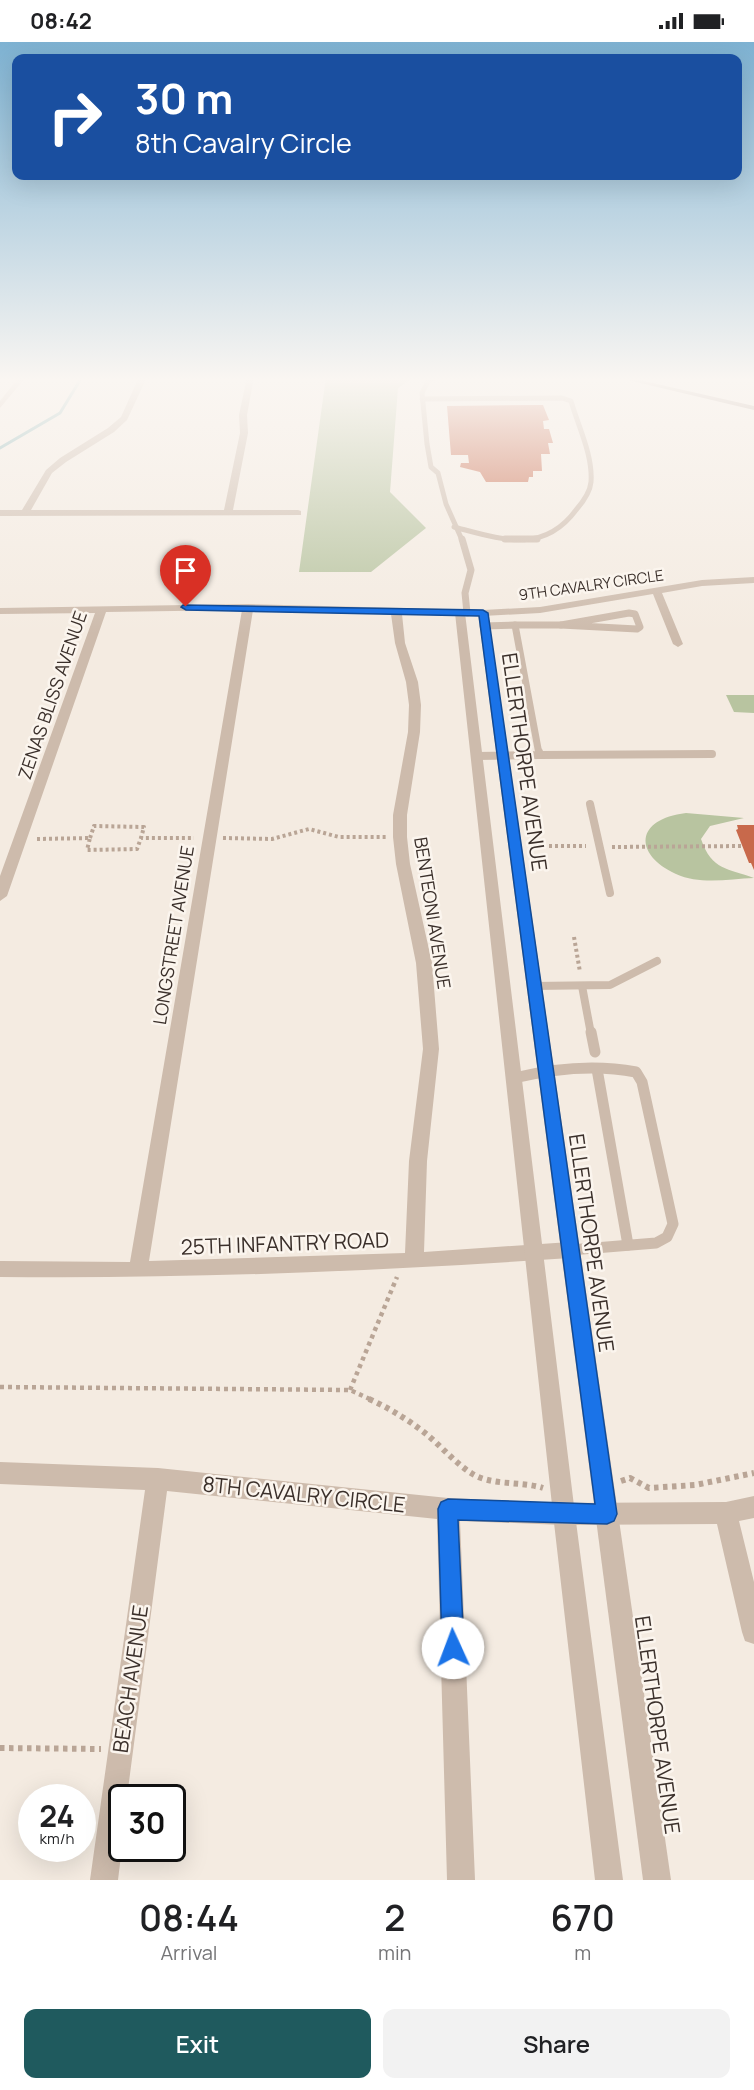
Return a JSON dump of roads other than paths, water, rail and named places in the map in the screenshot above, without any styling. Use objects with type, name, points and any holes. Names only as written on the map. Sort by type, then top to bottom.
[{"type":"street","points":[[25,513],[49,472],[60,463]]},
{"type":"street","points":[[228,513],[238,463]]},
{"type":"street","points":[[0,513],[298,513]]},
{"type":"street","name":"9TH CAVALRY CIRCLE","points":[[0,611],[248,607],[396,611],[473,616],[582,604],[702,584],[754,580]]},
{"type":"street","points":[[656,590],[678,644]]},
{"type":"street","name":"LONGSTREET AVENUE","points":[[138,1270],[248,607]]},
{"type":"street","name":"ZENAS BLISS AVENUE","points":[[0,896],[102,608]]},
{"type":"street","name":"BENTEONI AVENUE","points":[[396,611],[400,643],[412,682],[415,705],[414,732],[400,815],[400,837],[403,864],[424,963],[430,1049],[417,1161],[414,1261]]},
{"type":"street","points":[[473,616],[477,756],[561,1489],[609,1880]]},
{"type":"street","name":"ELLERTHORPE AVENUE","points":[[473,616],[501,756],[657,1880]]},
{"type":"street","name":"25TH INFANTRY ROAD","points":[[0,1269],[138,1270],[414,1261],[570,1250]]},
{"type":"street","name":"8TH CAVALRY CIRCLE","points":[[0,1473],[158,1479],[448,1509],[607,1514],[726,1513],[754,1507]]},
{"type":"street","name":"BEACH AVENUE","points":[[104,1880],[158,1479]]},
{"type":"street","points":[[448,1509],[461,1880]]},
{"type":"street","points":[[726,1513],[754,1632]]},
{"type":"lane","points":[[431,463],[438,473],[454,527],[465,546],[471,570],[465,593],[473,616],[515,625],[561,625],[637,630],[640,627],[635,614],[629,613],[561,625]]},
{"type":"lane","points":[[454,527],[513,541],[539,540],[572,519],[590,490],[591,481],[587,463]]},
{"type":"lane","points":[[515,625],[539,755]]},
{"type":"lane","points":[[477,756],[712,754]]},
{"type":"lane","points":[[590,804],[610,892]]},
{"type":"lane","points":[[533,986],[610,985],[657,961]]},
{"type":"lane","points":[[582,986],[595,1052]]},
{"type":"lane","points":[[597,1069],[628,1245]]},
{"type":"lane","points":[[514,1078],[545,1070],[622,1069],[636,1072],[642,1082],[673,1224],[667,1237],[656,1243],[570,1250]]}]
